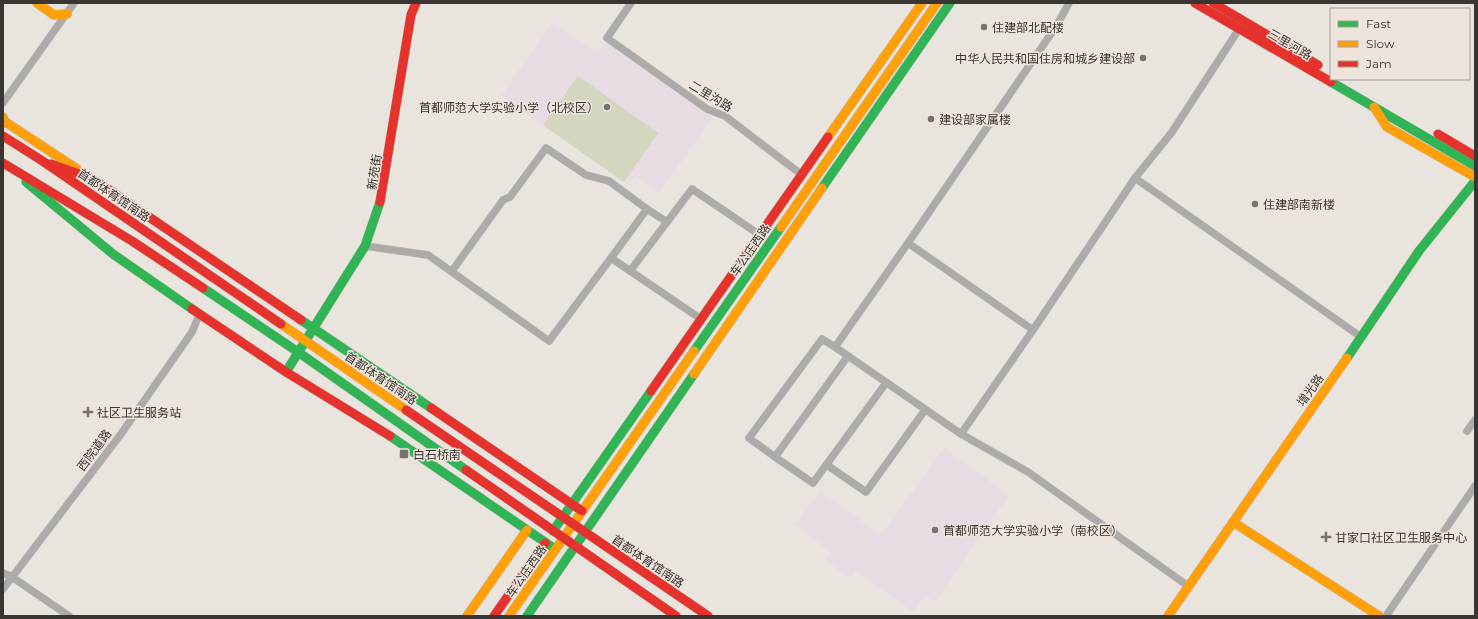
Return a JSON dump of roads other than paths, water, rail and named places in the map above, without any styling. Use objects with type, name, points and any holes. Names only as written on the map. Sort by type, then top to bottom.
[{"type":"main road","points":[[37,3],[54,16],[67,14]]},
{"type":"main road","name":"新苑街","points":[[286,372],[365,246],[382,198],[411,15],[416,3]]},
{"type":"main road","name":"车公庄西路","points":[[494,616],[922,3]]},
{"type":"main road","points":[[935,7],[944,3]]},
{"type":"main road","points":[[527,616],[950,3]]},
{"type":"main road","name":"三里河路","points":[[1195,3],[1373,105],[1475,166]]},
{"type":"main road","name":"三里河路","points":[[1213,3],[1239,28],[1330,73]]},
{"type":"main road","name":"车公庄西路","points":[[509,616],[935,7]]},
{"type":"main road","points":[[1344,80],[1475,156]]},
{"type":"main road","name":"三里河路","points":[[1373,105],[1387,127],[1475,177]]},
{"type":"main road","points":[[3,117],[4,121],[93,179]]},
{"type":"main road","name":"首都体育馆南路","points":[[3,136],[708,616]]},
{"type":"main road","name":"首都体育馆南路","points":[[40,160],[93,179],[313,330],[582,511]]},
{"type":"main road","points":[[6,165],[132,241],[298,352],[563,539],[676,616]]},
{"type":"main road","points":[[6,165],[113,254],[286,372],[395,439],[555,550]]},
{"type":"main road","name":"增光路","points":[[1168,616],[1361,337],[1418,251],[1475,181]]},
{"type":"main road","points":[[1233,522],[1380,616]]},
{"type":"main road","points":[[467,616],[527,530]]},
{"type":"street","points":[[3,103],[74,3]]},
{"type":"street","name":"二里沟路","points":[[631,3],[607,38],[707,109],[725,116],[802,175]]},
{"type":"street","points":[[835,347],[908,243],[1056,25],[1069,3]]},
{"type":"street","points":[[960,434],[1033,330],[1135,178],[1172,132],[1239,28]]},
{"type":"street","points":[[452,271],[503,200],[510,197],[546,148],[586,175],[609,182],[667,222]]},
{"type":"street","points":[[1135,178],[1361,337]]},
{"type":"street","points":[[630,271],[692,189],[760,235]]},
{"type":"street","points":[[365,246],[428,255],[549,340],[647,209]]},
{"type":"street","points":[[908,243],[1033,330]]},
{"type":"street","points":[[611,258],[701,319]]},
{"type":"street","name":"西院道路","points":[[3,589],[121,434],[192,332],[197,320]]},
{"type":"street","points":[[886,383],[813,484],[749,438],[822,339],[835,347],[960,434],[1028,472],[1188,586]]},
{"type":"street","points":[[775,457],[848,356]]},
{"type":"street","points":[[827,465],[866,492],[925,410]]},
{"type":"street","points":[[1467,430],[1475,420]]},
{"type":"street","points":[[1386,616],[1475,486]]},
{"type":"street","points":[[3,573],[12,576],[69,616]]},
{"type":"place","name":"住建部北配楼","points":[[984,27]]},
{"type":"place","name":"中华人民共和国住房和城乡建设部","points":[[1143,58]]},
{"type":"place","name":"首都师范大学实验小学（北校区）","points":[[607,107]]},
{"type":"place","name":"建设部家属楼","points":[[931,119]]},
{"type":"place","name":"住建部南新楼","points":[[1255,204]]},
{"type":"place","name":"社区卫生服务站","points":[[88,412]]},
{"type":"place","name":"白石桥南","points":[[404,454]]},
{"type":"place","name":"首都师范大学实验小学（南校区）","points":[[935,530]]},
{"type":"place","name":"甘家口社区卫生服务中心","points":[[1326,537]]}]
